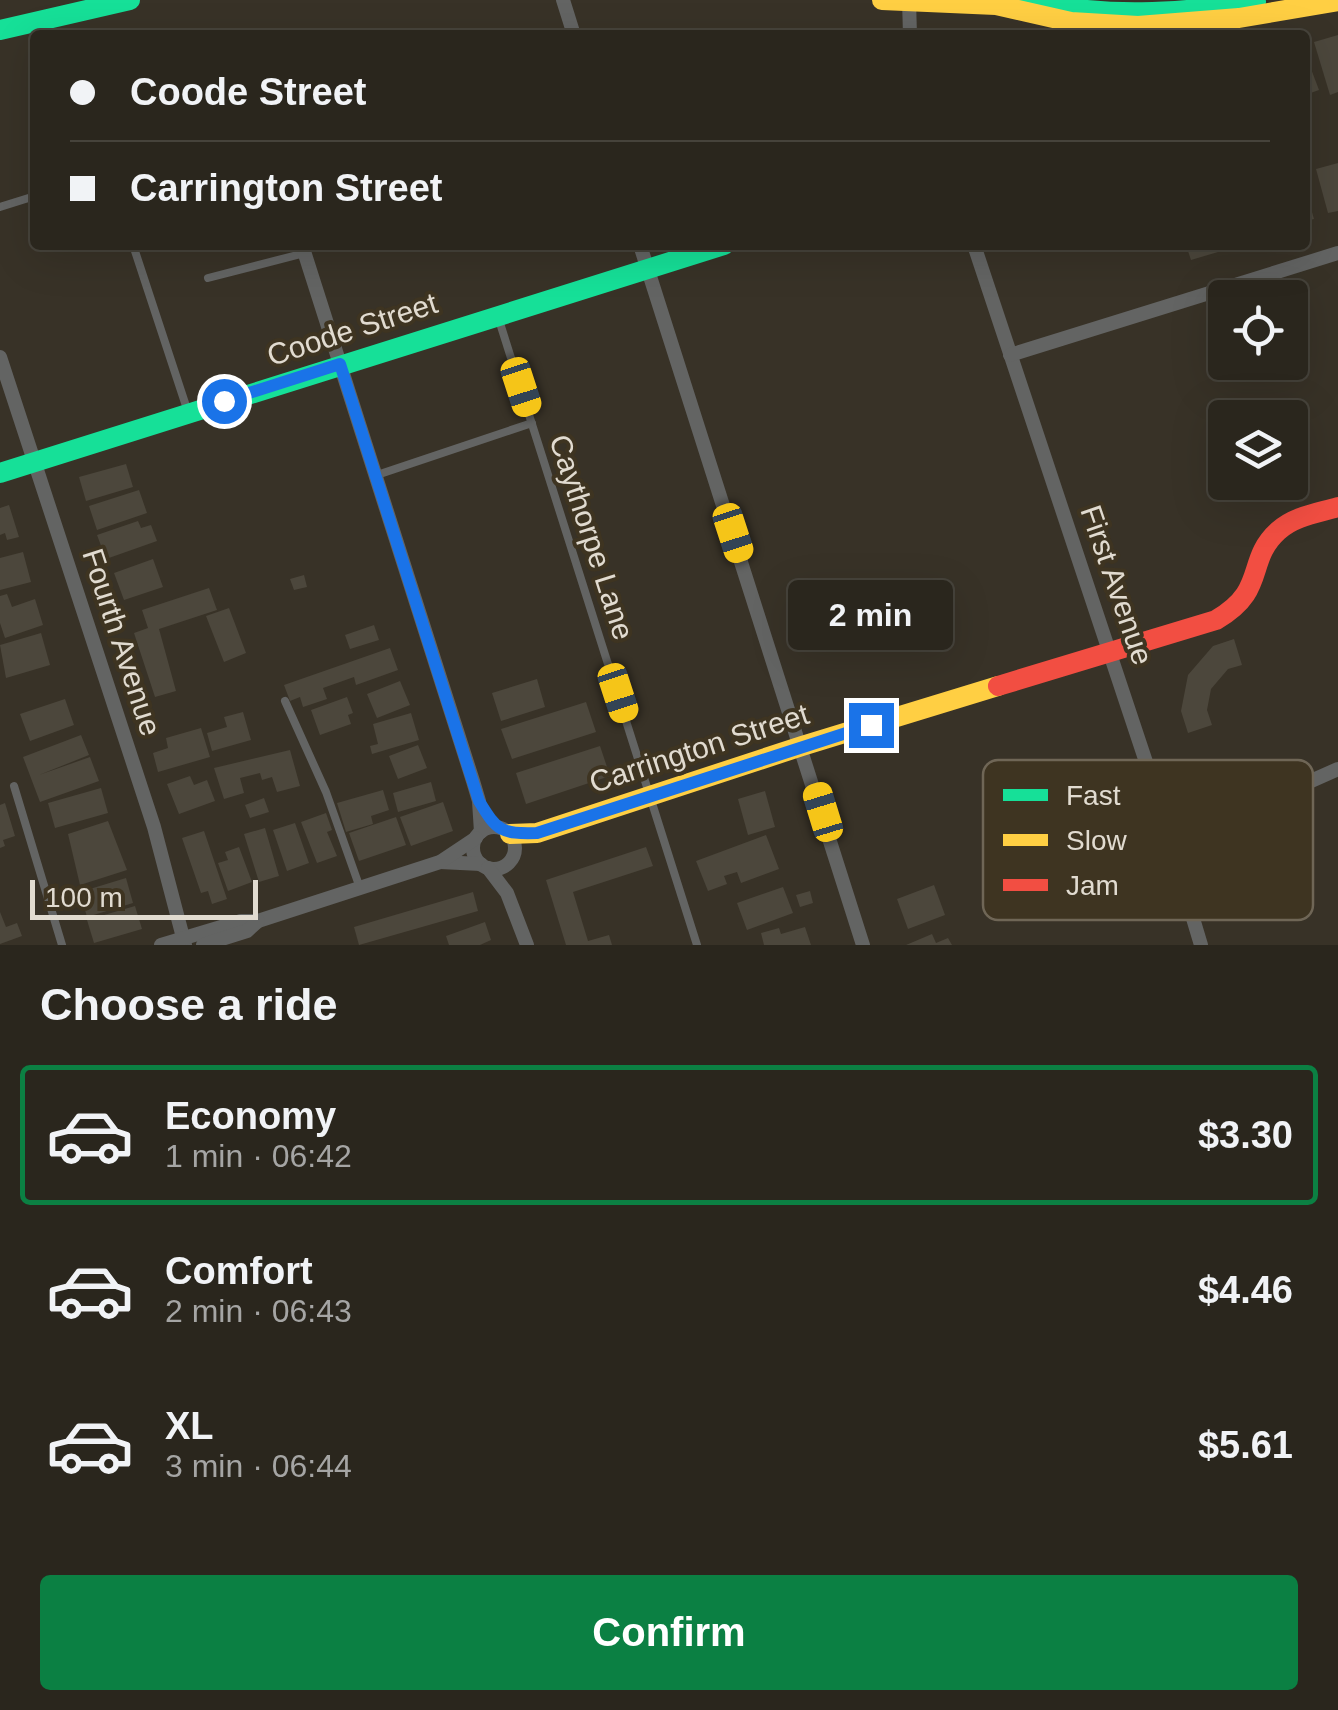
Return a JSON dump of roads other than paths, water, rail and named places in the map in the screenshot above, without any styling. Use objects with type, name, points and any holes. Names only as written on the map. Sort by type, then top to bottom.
[{"type":"street","points":[[0,30],[130,0]]},
{"type":"street","points":[[563,0],[572,30]]},
{"type":"street","points":[[882,0],[982,4],[1075,23],[1186,25],[1338,0]]},
{"type":"street","points":[[1030,0],[1080,9],[1138,11],[1268,0]]},
{"type":"street","points":[[909,3],[910,30]]},
{"type":"street","points":[[304,250],[479,801],[497,842],[507,893],[527,945]]},
{"type":"street","points":[[642,250],[864,945]]},
{"type":"street","name":"Coode Street","points":[[0,473],[708,250]]},
{"type":"street","name":"First Avenue","points":[[976,250],[1145,760]]},
{"type":"street","points":[[1010,356],[1338,254]]},
{"type":"street","name":"Fourth Avenue","points":[[0,358],[145,799],[184,942]]},
{"type":"street","name":"Carrington Street","points":[[497,842],[537,833],[1234,611],[1247,600],[1271,538],[1280,528],[1338,506]]},
{"type":"street","points":[[1313,781],[1338,769]]},
{"type":"street","points":[[161,945],[184,942],[242,921],[258,921],[497,842]]},
{"type":"street","points":[[485,866],[497,842]]},
{"type":"street","points":[[497,842],[475,855],[507,893]]},
{"type":"street","points":[[440,862],[485,866]]},
{"type":"street","name":"First Avenue","points":[[1195,920],[1202,945]]},
{"type":"street","points":[[203,945],[247,930],[258,921]]},
{"type":"lane","points":[[0,207],[30,198]]},
{"type":"lane","points":[[134,250],[188,413]]},
{"type":"lane","points":[[208,278],[301,250]]},
{"type":"lane","name":"Caythorpe Lane","points":[[498,314],[697,945]]},
{"type":"lane","points":[[376,474],[532,423]]},
{"type":"lane","points":[[285,702],[326,792],[360,888]]},
{"type":"lane","points":[[14,786],[62,945]]}]
